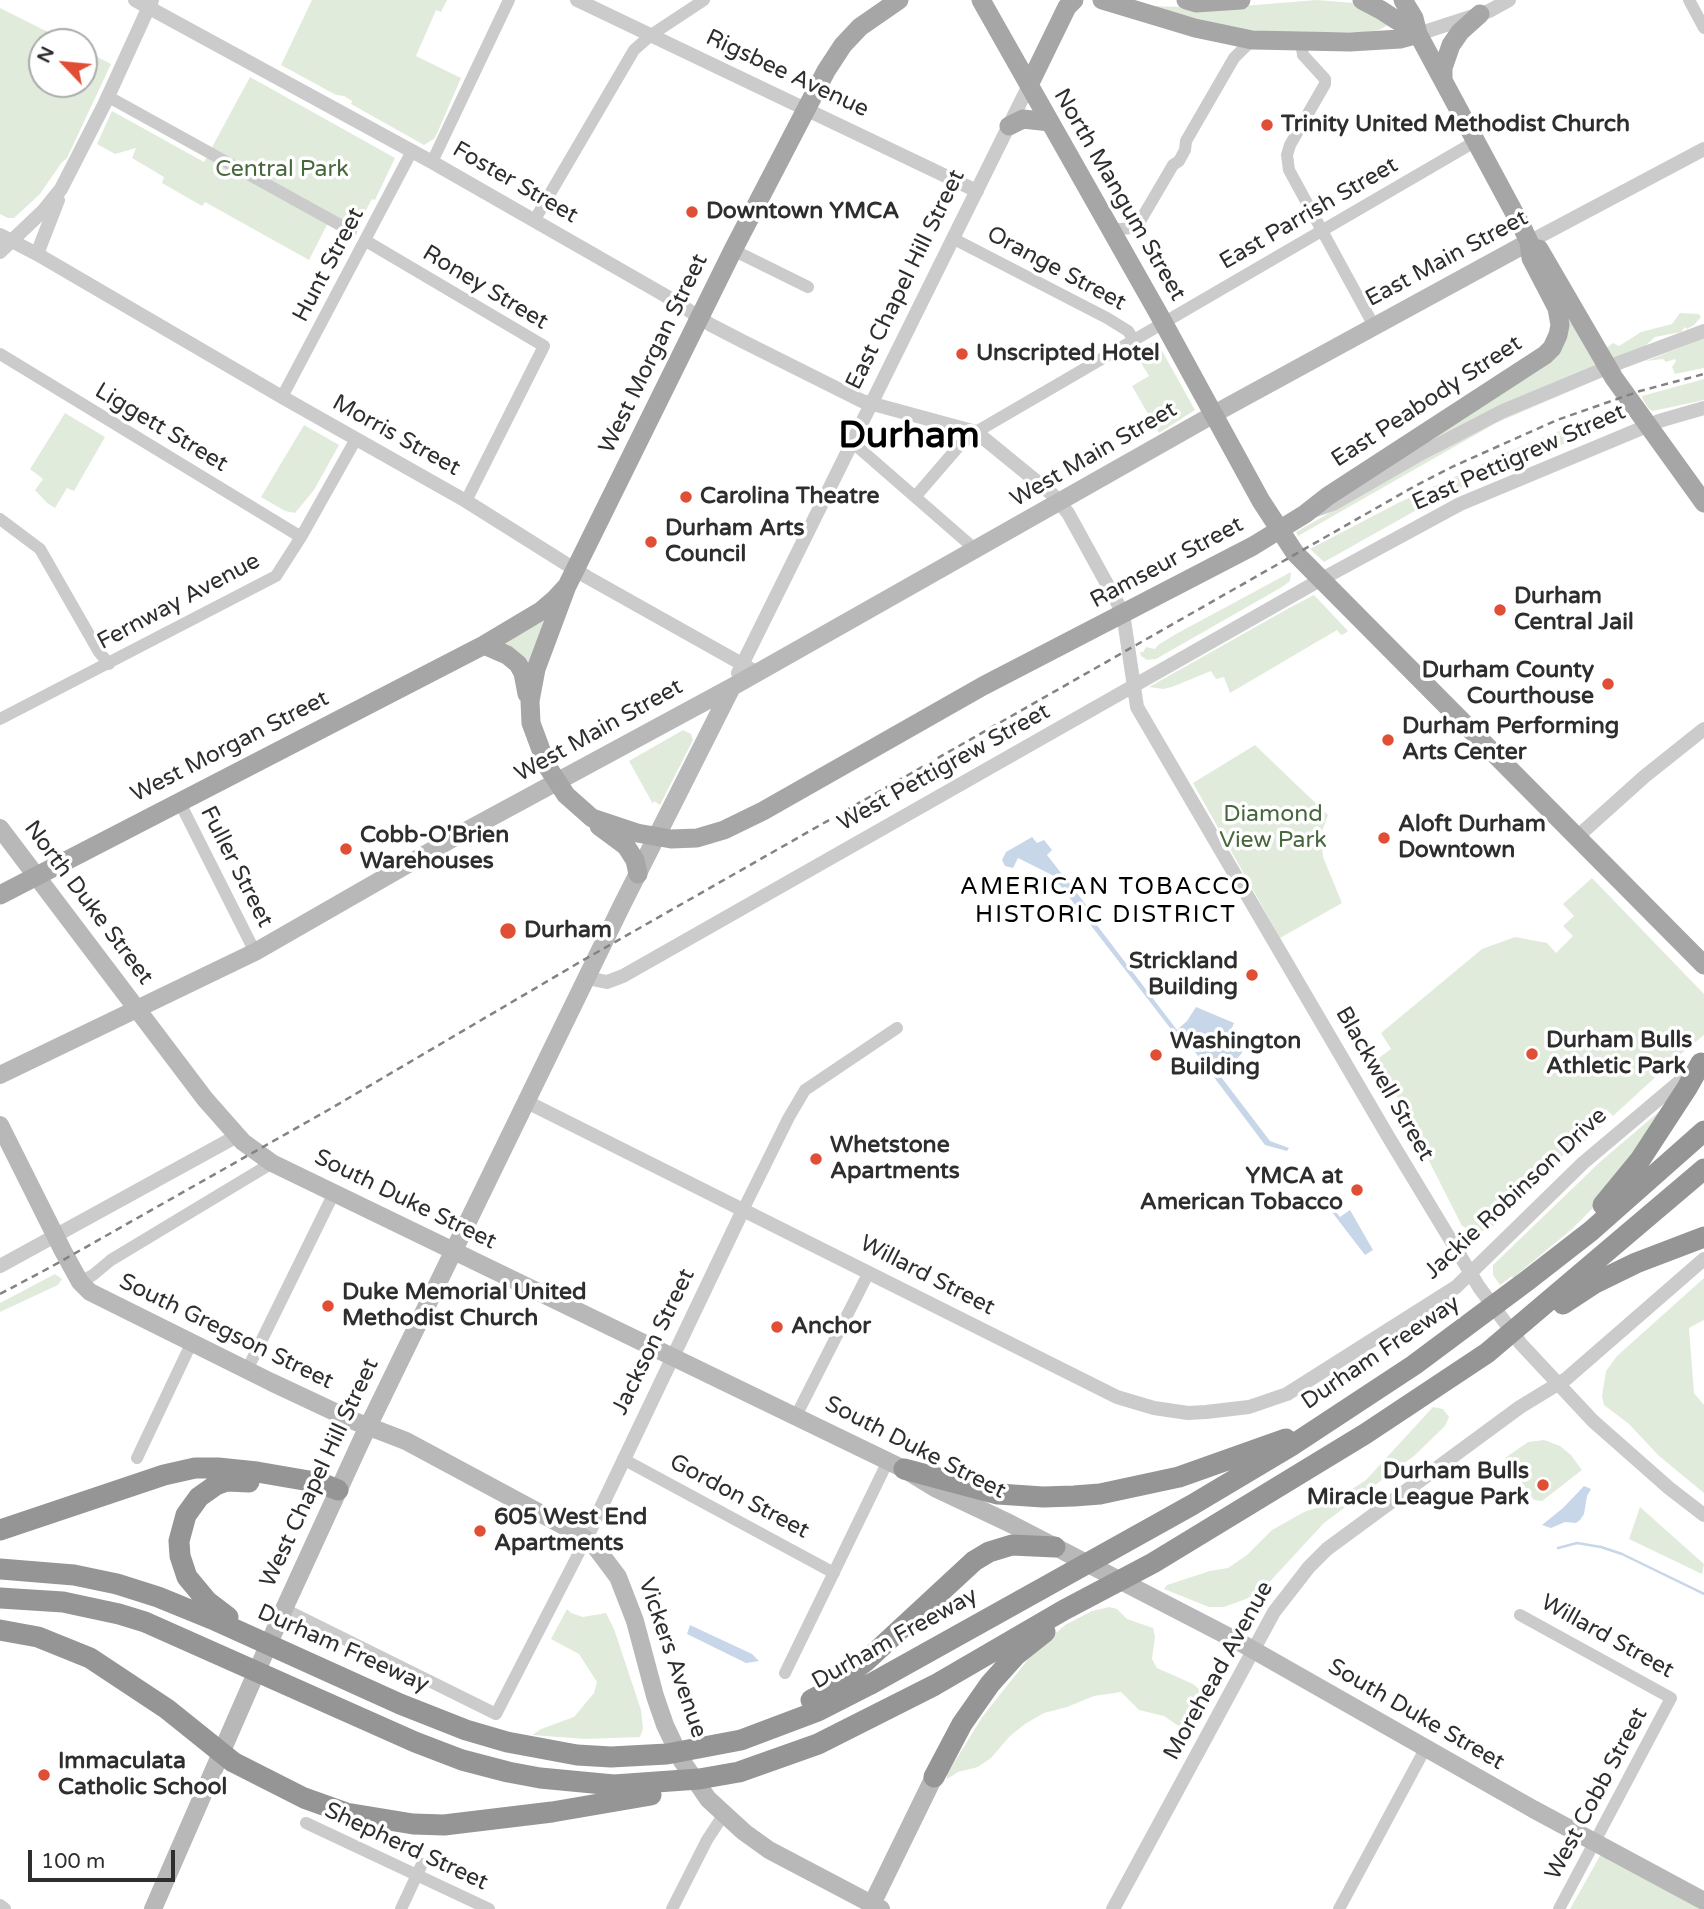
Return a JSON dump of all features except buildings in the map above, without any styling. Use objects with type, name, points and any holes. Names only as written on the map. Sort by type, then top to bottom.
[{"type":"highway","points":[[1570,1248],[1587,1222],[1640,1160],[1702,1062]]},
{"type":"highway","name":"Durham Freeway","points":[[0,1569],[48,1572],[117,1584],[181,1605],[413,1710],[507,1742],[577,1755],[611,1757],[667,1754],[741,1740],[818,1711],[869,1685],[1257,1467],[1414,1365],[1528,1280],[1570,1248],[1704,1131]]},
{"type":"highway","points":[[934,1777],[990,1684],[1016,1655],[1048,1629],[1342,1448],[1487,1353],[1704,1170]]},
{"type":"highway","points":[[1541,1309],[1567,1303],[1595,1283],[1636,1263],[1704,1237]]},
{"type":"highway","points":[[896,1465],[967,1487],[1013,1496],[1100,1494],[1203,1470],[1287,1438],[1351,1407]]},
{"type":"highway","points":[[0,1530],[163,1475],[195,1468],[257,1472],[321,1483],[335,1497]]},
{"type":"highway","points":[[244,1634],[231,1619],[196,1591],[183,1569],[179,1541],[186,1515],[199,1497],[216,1485],[239,1481],[335,1497]]},
{"type":"highway","points":[[741,1740],[761,1725],[826,1692],[866,1661],[952,1580],[989,1552],[1019,1545],[1055,1547]]},
{"type":"highway","points":[[0,1598],[63,1602],[145,1622],[403,1737],[487,1767],[540,1778],[600,1784],[650,1783],[739,1772],[842,1734],[1153,1563]]},
{"type":"highway","points":[[0,1630],[38,1637],[90,1658],[167,1709],[233,1762],[327,1808],[366,1817],[414,1824],[462,1824],[684,1790],[699,1779]]},
{"type":"main road","name":"West Morgan Street","points":[[0,895],[484,645],[541,611],[570,578],[806,108],[843,45],[860,27],[899,0]]},
{"type":"main road","name":"North Mangum Street","points":[[981,0],[1279,530],[1295,553],[1704,965]]},
{"type":"main road","points":[[1102,0],[1195,28],[1252,40],[1375,40],[1400,39],[1418,34]]},
{"type":"main road","points":[[1186,0],[1196,3],[1241,0]]},
{"type":"main road","points":[[1362,0],[1402,8],[1443,79],[1529,243],[1541,251],[1614,378],[1704,503]]},
{"type":"main road","name":"East Chapel Hill Street","points":[[1029,85],[1069,2]]},
{"type":"main road","points":[[1375,40],[1402,8]]},
{"type":"main road","points":[[1443,79],[1446,56],[1455,38],[1480,14]]},
{"type":"main road","points":[[1009,126],[1023,119],[1050,122]]},
{"type":"main road","name":"East Main Street","points":[[1214,414],[1529,243]]},
{"type":"main road","name":"East Peabody Street","points":[[1305,514],[1328,496],[1552,348],[1559,332],[1559,314],[1531,258],[1529,243]]},
{"type":"main road","name":"West Main Street","points":[[0,1075],[255,951],[464,832],[732,687],[750,669],[976,550],[1214,414]]},
{"type":"main road","name":"Ramseur Street","points":[[592,818],[637,833],[681,840],[697,838],[736,824],[984,686],[1208,571],[1305,514]]},
{"type":"main road","points":[[570,578],[540,657],[530,701],[531,723],[539,749],[557,782],[573,803],[603,831],[626,846],[635,860],[638,874]]},
{"type":"main road","points":[[484,645],[507,655],[518,664],[530,701]]},
{"type":"main road","name":"West Chapel Hill Street","points":[[153,1909],[274,1631],[368,1426],[732,687]]},
{"type":"main road","name":"North Duke Street","points":[[0,828],[138,1008]]},
{"type":"main road","name":"South Duke Street","points":[[138,1008],[205,1099],[237,1136],[272,1163],[896,1465],[935,1489],[1055,1547],[1252,1650],[1425,1749],[1704,1900]]},
{"type":"main road","name":"South Gregson Street","points":[[0,1125],[80,1282],[96,1296],[191,1344],[406,1441],[586,1539]]},
{"type":"main road","name":"Vickers Avenue","points":[[586,1539],[602,1554],[618,1577],[662,1717],[682,1761],[708,1799],[769,1850],[874,1907]]},
{"type":"main road","points":[[874,1907],[934,1777]]},
{"type":"street","points":[[432,162],[509,0]]},
{"type":"street","name":"Rigsbee Avenue","points":[[577,0],[978,191]]},
{"type":"street","points":[[534,221],[634,51],[651,35],[704,0]]},
{"type":"street","points":[[1418,34],[1480,14],[1509,0]]},
{"type":"street","points":[[1689,0],[1704,27]]},
{"type":"street","points":[[37,254],[61,189],[107,96],[145,2]]},
{"type":"street","name":"Foster Street","points":[[145,2],[432,162],[699,317],[862,401],[976,432]]},
{"type":"street","points":[[1111,230],[1131,228],[1139,223],[1172,165],[1172,157],[1179,145],[1186,141],[1234,58],[1252,40]]},
{"type":"street","points":[[1301,42],[1304,57],[1325,79],[1325,87],[1293,138],[1287,162],[1292,177],[1374,326]]},
{"type":"street","name":"East Chapel Hill Street","points":[[750,669],[852,442],[1029,85]]},
{"type":"street","points":[[107,96],[351,231]]},
{"type":"street","name":"East Parrish Street","points":[[915,497],[959,446],[976,432],[1476,141]]},
{"type":"street","name":"East Main Street","points":[[1529,243],[1704,149]]},
{"type":"street","name":"Hunt Street","points":[[282,397],[412,151]]},
{"type":"street","points":[[0,252],[6,238],[44,210],[61,189]]},
{"type":"street","name":"Morris Street","points":[[6,238],[466,501],[570,578],[750,669]]},
{"type":"street","name":"Orange Street","points":[[954,239],[1108,317],[1127,330],[1134,340]]},
{"type":"street","name":"Roney Street","points":[[366,241],[544,346],[466,501]]},
{"type":"street","points":[[733,250],[808,287]]},
{"type":"street","name":"Ramseur Street","points":[[1305,514],[1333,505],[1464,430],[1503,411],[1704,331]]},
{"type":"street","name":"Liggett Street","points":[[0,354],[301,537]]},
{"type":"street","name":"East Pettigrew Street","points":[[1321,580],[1461,504],[1647,426],[1704,408]]},
{"type":"street","points":[[976,432],[1061,502],[1123,613]]},
{"type":"street","name":"Fernway Avenue","points":[[0,719],[276,576],[356,439]]},
{"type":"street","points":[[852,442],[976,550]]},
{"type":"street","points":[[0,519],[40,549],[99,652],[109,664]]},
{"type":"street","name":"West Pettigrew Street","points":[[587,978],[607,982],[624,976],[1321,580]]},
{"type":"street","name":"Blackwell Street","points":[[1123,613],[1138,707],[1471,1274],[1506,1326],[1558,1384],[1642,1466],[1704,1515]]},
{"type":"street","points":[[1577,837],[1645,776],[1704,729]]},
{"type":"street","name":"Fuller Street","points":[[179,801],[255,951]]},
{"type":"street","name":"Jackson Street","points":[[284,1609],[496,1714],[586,1539],[672,1355],[789,1117],[805,1090],[897,1028]]},
{"type":"street","name":"Jackie Robinson Drive","points":[[1318,1376],[1435,1302],[1471,1274],[1520,1222],[1583,1163],[1702,1062]]},
{"type":"street","name":"Willard Street","points":[[527,1102],[1118,1396],[1154,1408],[1188,1413],[1228,1411],[1287,1394],[1318,1376]]},
{"type":"street","points":[[0,1266],[237,1136]]},
{"type":"street","points":[[80,1282],[111,1260],[272,1163]]},
{"type":"street","points":[[247,1370],[334,1193]]},
{"type":"street","name":"Morehead Avenue","points":[[1114,1909],[1252,1650],[1287,1593],[1327,1549],[1520,1407],[1583,1365],[1704,1259]]},
{"type":"street","points":[[796,1416],[869,1272]]},
{"type":"street","points":[[137,1458],[191,1344]]},
{"type":"street","name":"Gordon Street","points":[[623,1459],[834,1573]]},
{"type":"street","points":[[785,1674],[834,1573],[896,1465]]},
{"type":"street","name":"Willard Street","points":[[1520,1615],[1671,1698]]},
{"type":"street","name":"West Cobb Street","points":[[1559,1909],[1671,1698]]},
{"type":"street","points":[[1339,1909],[1425,1749]]},
{"type":"street","points":[[672,1909],[722,1812]]},
{"type":"street","name":"Shepherd Street","points":[[306,1823],[420,1869],[489,1909]]},
{"type":"street","points":[[401,1909],[420,1869]]},
{"type":"green space","name":"Central Park","points":[[312,0],[447,0],[441,12],[436,10],[416,56],[461,78],[435,138],[424,145],[351,104],[352,101],[344,96],[336,95],[281,65]]},
{"type":"green space","points":[[1317,0],[1354,3],[1388,25],[1379,30],[1365,32],[1252,33],[1150,6],[1218,8]]},
{"type":"green space","points":[[0,8],[40,28],[28,28],[28,98],[95,98],[67,158],[40,194],[14,218],[0,214]]},
{"type":"green space","points":[[98,57],[111,64],[98,92]]},
{"type":"green space","name":"Central Park","points":[[250,77],[395,158],[375,200],[372,199],[353,234],[329,221],[309,260],[205,202],[202,206],[162,183],[164,177],[132,158],[136,148],[115,154],[97,144],[112,111],[204,162]]},
{"type":"green space","points":[[1563,309],[1596,365],[1422,446],[1543,364]]},
{"type":"green space","points":[[1680,313],[1699,314],[1701,317],[1694,325],[1687,329],[1685,327],[1681,332],[1655,337],[1645,346],[1611,359],[1605,349],[1613,343],[1619,346],[1641,332],[1672,324]]},
{"type":"green space","points":[[1704,338],[1704,368],[1675,374],[1672,367],[1675,359],[1666,362],[1663,359],[1646,361]]},
{"type":"green space","points":[[1156,340],[1195,410],[1159,433],[1132,386],[1149,376],[1135,353]]},
{"type":"green space","points":[[1704,379],[1704,400],[1653,411],[1643,400],[1642,396]]},
{"type":"green space","points":[[1596,380],[1496,423],[1298,536],[1296,532],[1462,438],[1509,415]]},
{"type":"green space","points":[[1618,407],[1622,417],[1618,423],[1494,471],[1324,562],[1310,549],[1398,503],[1510,451]]},
{"type":"green space","points":[[65,413],[105,437],[74,491],[67,488],[55,508],[35,490],[43,479],[30,469]]},
{"type":"green space","points":[[304,425],[339,445],[314,490],[295,513],[285,511],[261,497]]},
{"type":"green space","points":[[1291,572],[1290,581],[1282,587],[1156,659],[1147,660],[1141,656],[1140,652],[1146,647],[1155,649],[1176,634]]},
{"type":"green space","points":[[1314,595],[1348,631],[1341,635],[1337,630],[1230,693],[1224,677],[1216,679],[1211,671],[1172,687],[1149,687],[1291,607]]},
{"type":"green space","points":[[544,621],[530,669],[498,643]]},
{"type":"green space","points":[[683,730],[691,734],[693,740],[660,805],[654,801],[653,804],[629,761]]},
{"type":"green space","name":"Diamond View Park","points":[[1255,745],[1328,815],[1321,834],[1323,857],[1342,903],[1280,938],[1193,783]]},
{"type":"green space","name":"Durham Bulls Athletic Park","points":[[1592,878],[1704,994],[1704,1035],[1669,1064],[1663,1059],[1656,1066],[1661,1072],[1613,1116],[1606,1109],[1598,1117],[1604,1124],[1576,1149],[1573,1146],[1545,1172],[1547,1175],[1489,1230],[1475,1232],[1462,1226],[1425,1153],[1427,1150],[1376,1060],[1391,1049],[1381,1033],[1482,949],[1515,937],[1547,943],[1556,953],[1573,936],[1563,926],[1574,916],[1563,904]]},
{"type":"green space","points":[[1668,1104],[1607,1194],[1572,1229],[1513,1278],[1512,1276],[1500,1285],[1493,1275],[1493,1265],[1601,1161]]},
{"type":"green space","points":[[55,1274],[62,1279],[58,1285],[0,1312],[0,1303]]},
{"type":"green space","points":[[1704,1278],[1704,1320],[1689,1328],[1694,1393],[1704,1405],[1704,1493],[1659,1456],[1629,1424],[1604,1405],[1602,1396],[1606,1371],[1617,1356]]},
{"type":"green space","points":[[1433,1407],[1443,1409],[1449,1417],[1445,1426],[1414,1456],[1324,1523],[1263,1589],[1224,1607],[1209,1607],[1164,1589],[1167,1585],[1228,1568],[1247,1555],[1272,1530],[1304,1512],[1330,1503],[1366,1480]]},
{"type":"green space","name":"Durham Bulls Miracle League Park","points":[[1544,1440],[1560,1446],[1582,1470],[1542,1501],[1534,1500],[1505,1458],[1528,1442]]},
{"type":"green space","points":[[1640,1507],[1704,1564],[1702,1574],[1629,1539]]},
{"type":"green space","points":[[1109,1607],[1117,1609],[1127,1619],[1153,1628],[1155,1637],[1152,1659],[1157,1668],[1193,1684],[1205,1694],[1192,1728],[1186,1731],[1164,1716],[1139,1710],[1121,1692],[1094,1696],[1044,1713],[1010,1736],[991,1758],[978,1767],[958,1772],[947,1779],[947,1774],[983,1716],[1033,1653],[1065,1625],[1092,1611]]},
{"type":"green space","points":[[567,1609],[583,1617],[606,1613],[641,1710],[643,1729],[640,1737],[585,1739],[532,1735],[574,1717],[594,1693],[597,1682],[579,1654],[551,1639]]},
{"type":"green space","points":[[1601,1854],[1704,1909],[1570,1909]]},
{"type":"water","points":[[1032,837],[1037,843],[1044,840],[1052,850],[1047,855],[1086,905],[1083,907],[1177,1030],[1196,1007],[1234,1023],[1231,1030],[1240,1038],[1242,1053],[1234,1062],[1227,1065],[1217,1064],[1215,1069],[1270,1141],[1289,1148],[1287,1151],[1265,1145],[1192,1048],[1184,1046],[1052,875],[1018,858],[1013,868],[1005,866],[1002,860],[1006,852]]},
{"type":"water","points":[[1328,1202],[1340,1217],[1350,1210],[1373,1250],[1365,1255],[1325,1203]]},
{"type":"water","points":[[1584,1486],[1591,1489],[1580,1520],[1551,1528],[1542,1525],[1563,1508]]},
{"type":"water","points":[[690,1625],[752,1654],[759,1661],[746,1663],[687,1634]]},
{"type":"waterway","points":[[1558,1548],[1577,1543],[1601,1547],[1622,1554],[1704,1594]]},
{"type":"railway","points":[[0,1294],[330,1109],[580,962],[1415,486],[1557,420],[1640,391],[1704,374]]},
{"type":"place","name":"Trinity United Methodist Church","points":[[1267,125]]},
{"type":"place","name":"Downtown YMCA","points":[[692,212]]},
{"type":"place","name":"Unscripted Hotel","points":[[962,354]]},
{"type":"place","name":"Carolina Theatre","points":[[686,497]]},
{"type":"place","name":"Durham Arts Council","points":[[651,542]]},
{"type":"place","name":"Durham Central Jail","points":[[1500,610]]},
{"type":"place","name":"Durham County Courthouse","points":[[1608,684]]},
{"type":"place","name":"Durham Performing Arts Center","points":[[1388,740]]},
{"type":"place","name":"Aloft Durham Downtown","points":[[1384,838]]},
{"type":"place","name":"Cobb-O'Brien Warehouses","points":[[346,849]]},
{"type":"place","name":"Durham","points":[[508,931]]},
{"type":"place","name":"Strickland Building","points":[[1252,975]]},
{"type":"place","name":"Durham Bulls Athletic Park","points":[[1532,1054]]},
{"type":"place","name":"Washington Building","points":[[1156,1055]]},
{"type":"place","name":"Whetstone Apartments","points":[[816,1159]]},
{"type":"place","name":"YMCA at American Tobacco","points":[[1357,1190]]},
{"type":"place","name":"Duke Memorial United Methodist Church","points":[[328,1306]]},
{"type":"place","name":"Anchor","points":[[777,1327]]},
{"type":"place","name":"Durham Bulls Miracle League Park","points":[[1543,1485]]},
{"type":"place","name":"605 West End Apartments","points":[[480,1531]]},
{"type":"place","name":"Immaculata Catholic School","points":[[44,1775]]},
{"type":"district","name":"Durham","points":[[909,437]]},
{"type":"district","name":"AMERICAN TOBACCO HISTORIC DISTRICT","points":[[1106,902]]}]
